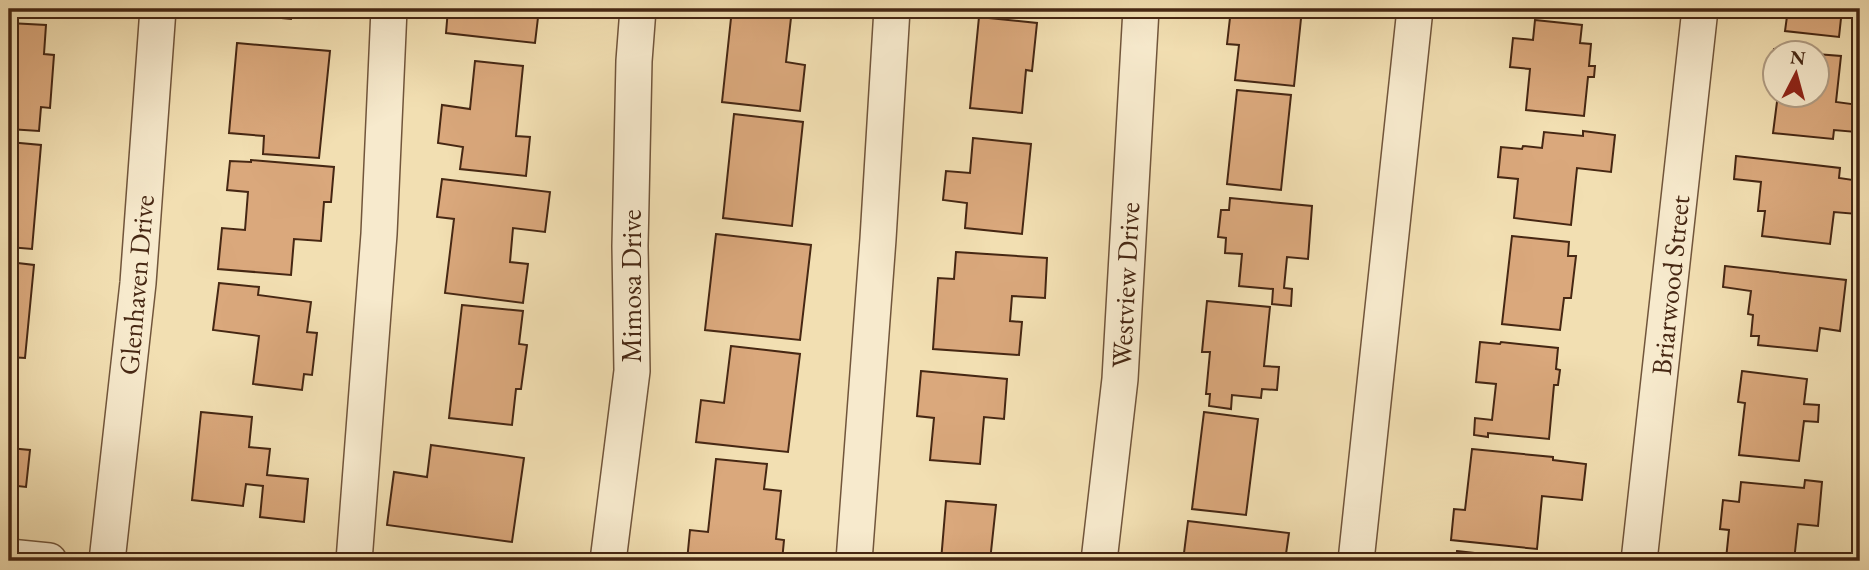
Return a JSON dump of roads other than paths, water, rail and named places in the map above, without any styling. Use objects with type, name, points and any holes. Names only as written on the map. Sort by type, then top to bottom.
[{"type":"street","name":"Glenhaven Drive","points":[[107,561],[138,283],[158,9]]},
{"type":"street","points":[[354,561],[379,234],[389,9]]},
{"type":"street","name":"Mimosa Drive","points":[[608,561],[632,371],[631,233],[634,61],[638,9]]},
{"type":"street","points":[[854,561],[892,9]]},
{"type":"street","name":"Westview Drive","points":[[1100,561],[1119,379],[1141,9]]},
{"type":"street","points":[[1356,561],[1415,9]]},
{"type":"street","name":"Briarwood Street","points":[[1639,561],[1700,9]]},
{"type":"street","points":[[9,557],[49,561]]}]
